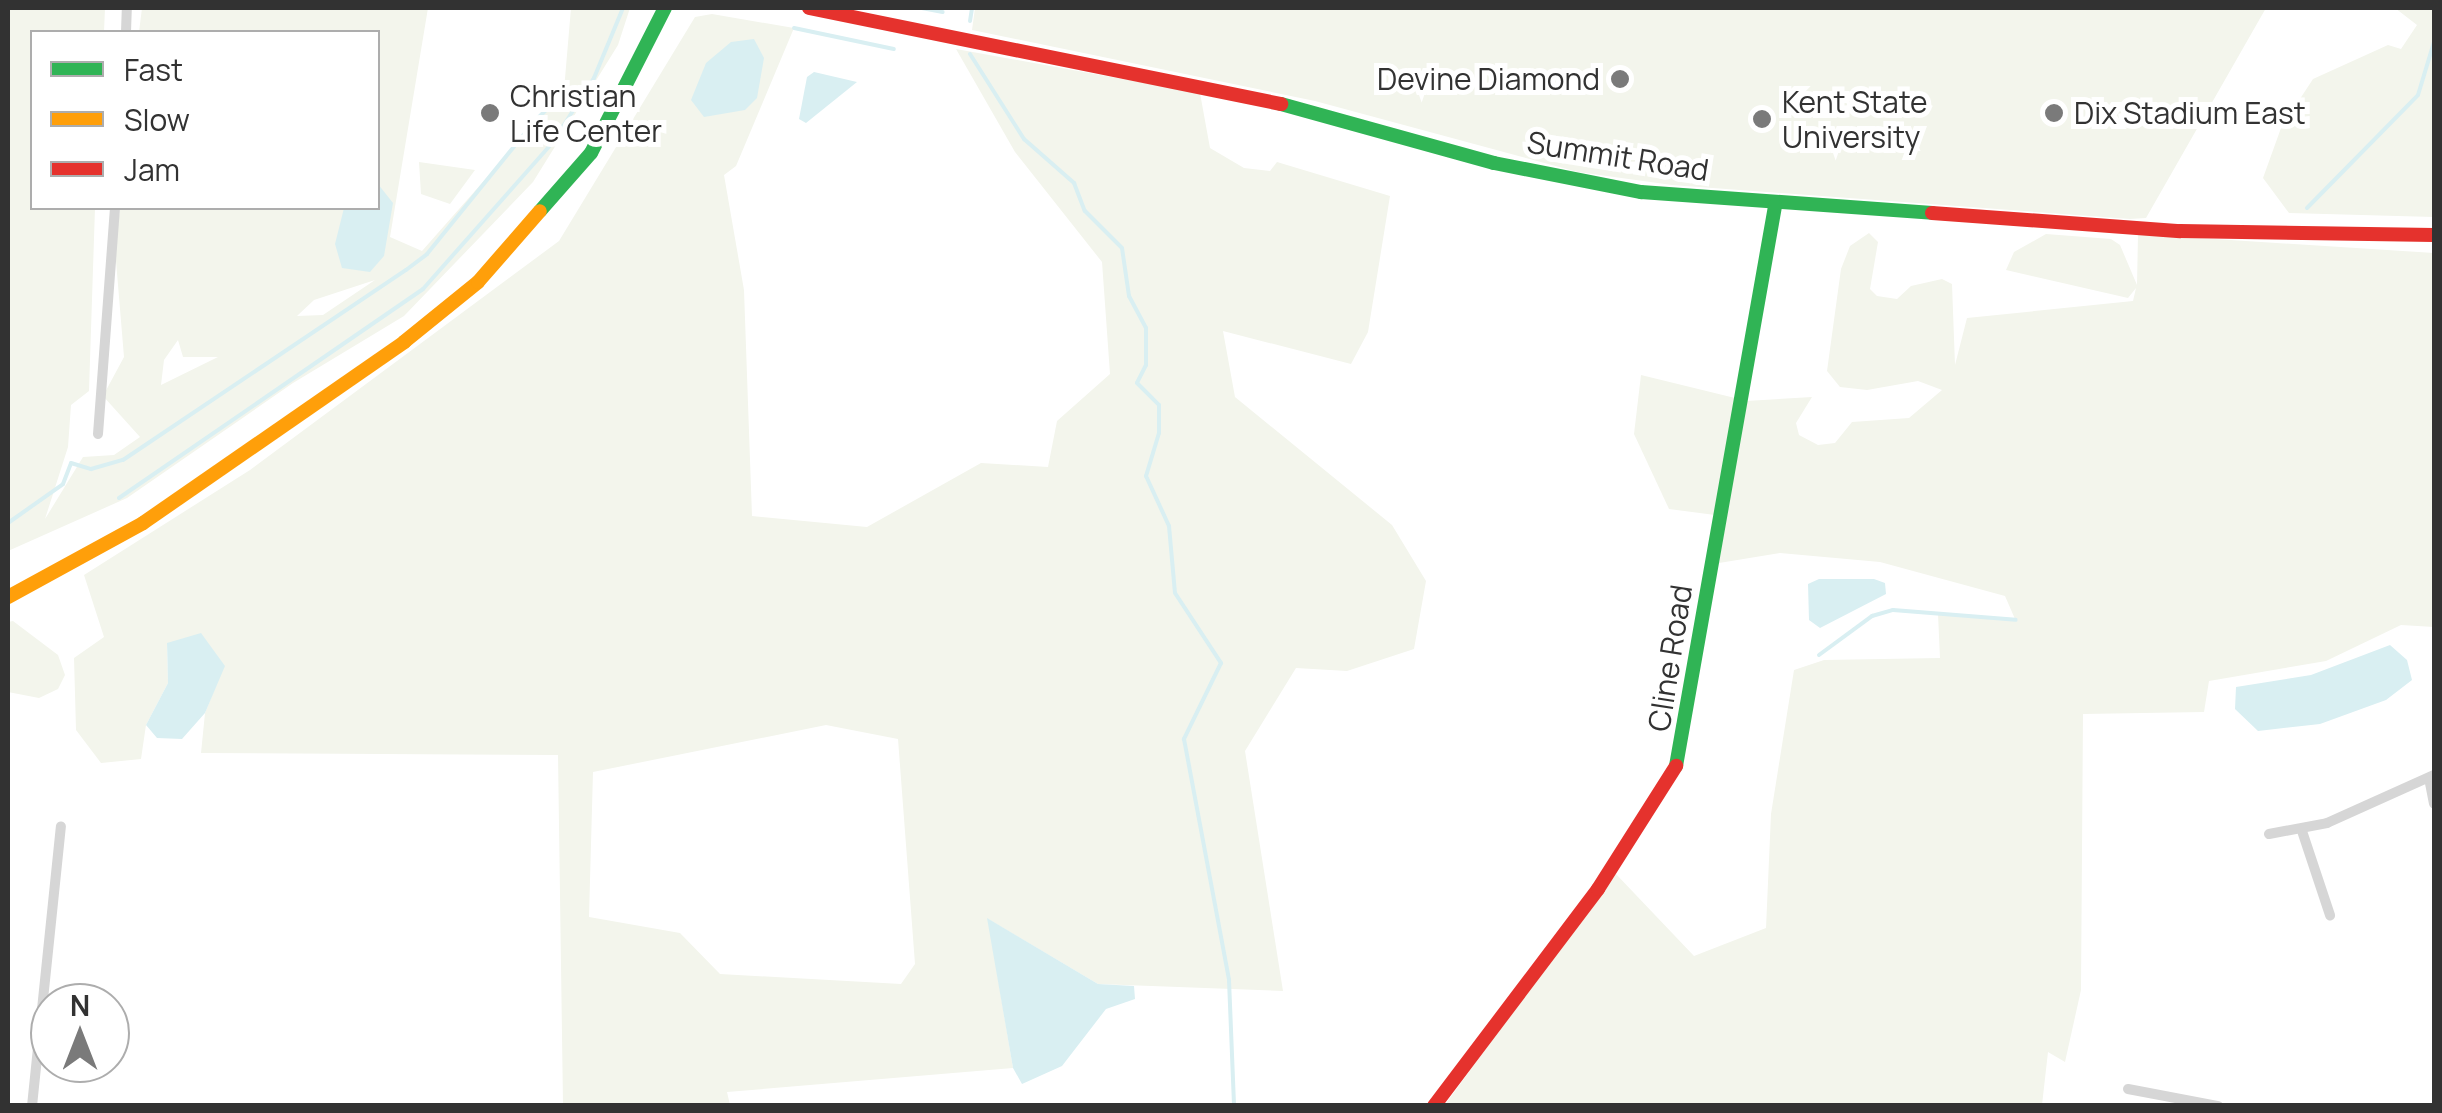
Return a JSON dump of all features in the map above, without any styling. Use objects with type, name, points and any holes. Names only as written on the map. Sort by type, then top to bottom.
[{"type":"street","points":[[8,597],[143,523],[465,294],[550,207],[591,153],[665,8]]},
{"type":"street","name":"Summit Road","points":[[809,8],[1277,103],[1532,172],[1775,206],[2296,238],[2434,235]]},
{"type":"street","name":"Cline Road","points":[[1434,1106],[1608,875],[1668,787],[1682,753],[1775,206]]},
{"type":"street","points":[[98,434],[114,210]]},
{"type":"street","points":[[2269,834],[2302,831],[2432,776],[2434,804]]},
{"type":"street","points":[[32,1106],[61,827]]},
{"type":"street","points":[[2302,831],[2330,915]]},
{"type":"street","points":[[2128,1088],[2218,1106]]},
{"type":"shaded area","points":[[8,8],[105,8],[104,30],[30,30],[30,210],[95,210],[89,391],[71,405],[68,447],[45,519],[83,457],[114,455],[140,437],[103,396],[124,357],[115,249],[120,210],[380,210],[380,30],[139,30],[142,8],[428,8],[390,237],[422,251],[564,90],[571,8],[630,8],[618,45],[533,182],[404,316],[293,383],[127,498],[8,551]],"holes":[[[375,280],[323,315],[297,316],[314,300]],[[178,340],[183,357],[218,357],[161,385],[164,360]]]},
{"type":"shaded area","name":"Kent State University","points":[[975,8],[2266,8],[2146,218],[2130,219],[1672,185],[1578,172],[1315,101],[972,30]]},
{"type":"shaded area","points":[[2395,8],[2434,8],[2434,217],[2289,213],[2263,178],[2281,128],[2313,79],[2388,45],[2401,49],[2417,25]]},
{"type":"shaded area","points":[[712,14],[794,28],[736,166],[724,175],[744,290],[752,516],[867,527],[981,463],[1048,467],[1057,421],[1110,374],[1102,262],[1015,152],[956,49],[1200,93],[1210,148],[1244,168],[1270,171],[1277,162],[1390,196],[1368,332],[1351,364],[1223,331],[1235,397],[1392,525],[1426,581],[1414,649],[1347,671],[1296,668],[1245,751],[1283,991],[1098,984],[988,919],[1013,1068],[727,1092],[730,1105],[563,1105],[558,755],[201,753],[205,713],[224,666],[167,643],[168,683],[146,725],[141,759],[101,763],[76,730],[74,658],[104,637],[84,575],[250,470],[559,241],[695,17]],"holes":[[[826,725],[898,739],[915,964],[901,984],[720,974],[680,933],[589,917],[593,772]]]},
{"type":"shaded area","points":[[754,39],[764,58],[757,98],[745,110],[704,117],[691,100],[706,63],[731,42]]},
{"type":"shaded area","points":[[814,72],[857,82],[806,123],[799,119],[807,77]]},
{"type":"shaded area","points":[[419,162],[475,170],[450,204],[421,194]]},
{"type":"shaded area","points":[[380,187],[393,203],[384,256],[370,272],[342,268],[335,244],[344,210],[380,210]]},
{"type":"shaded area","points":[[1869,233],[1878,242],[1870,289],[1877,296],[1897,299],[1911,286],[1942,279],[1952,284],[1955,365],[1967,318],[2133,301],[2136,288],[2128,298],[2006,270],[2014,252],[2046,234],[2111,239],[2120,245],[2137,285],[2138,234],[2434,253],[2434,627],[2401,625],[2326,661],[2209,681],[2204,712],[2083,714],[2081,990],[2065,1062],[2048,1052],[2042,1105],[1444,1106],[1615,873],[1694,956],[1766,928],[1771,814],[1794,670],[1824,660],[1940,658],[1938,614],[2015,619],[2005,596],[1880,562],[1780,553],[1719,563],[1746,401],[1812,397],[1796,423],[1799,435],[1818,445],[1835,443],[1852,422],[1909,418],[1942,390],[1918,381],[1867,390],[1840,387],[1827,371],[1841,269],[1850,246]]},
{"type":"shaded area","points":[[1641,375],[1735,398],[1715,515],[1669,509],[1634,434]]},
{"type":"shaded area","points":[[1819,579],[1874,579],[1885,583],[1886,594],[1820,628],[1809,620],[1808,584]]},
{"type":"shaded area","points":[[13,621],[58,655],[65,675],[58,689],[39,698],[8,692],[8,622]]},
{"type":"shaded area","points":[[201,633],[225,666],[205,713],[182,739],[157,738],[146,725],[168,683],[167,643]]},
{"type":"shaded area","points":[[2390,645],[2407,660],[2412,680],[2386,700],[2320,724],[2258,731],[2235,709],[2236,687],[2311,675]]},
{"type":"shaded area","points":[[987,918],[1098,984],[1134,986],[1135,999],[1106,1009],[1062,1066],[1022,1084],[1013,1068]]},
{"type":"waterway","points":[[119,498],[423,289],[553,142],[594,78],[623,8]]},
{"type":"waterway","points":[[922,8],[943,12]]},
{"type":"waterway","points":[[970,21],[972,8]]},
{"type":"waterway","points":[[794,28],[894,49]]},
{"type":"waterway","points":[[2307,208],[2418,95],[2434,42]]},
{"type":"waterway","points":[[970,54],[1024,139],[1074,183],[1085,211],[1122,248],[1129,296],[1146,328],[1146,365],[1137,383],[1159,405],[1159,433],[1146,476],[1169,526],[1175,593],[1221,663],[1184,739],[1229,980],[1234,1106]]},
{"type":"waterway","points":[[8,523],[63,484],[71,463],[91,469],[123,460],[406,270],[427,254],[555,101],[581,99]]},
{"type":"waterway","points":[[1819,655],[1872,616],[1893,610],[2016,620]]},
{"type":"traffic: fast","points":[[540,211],[591,153],[665,8]]},
{"type":"traffic: fast","points":[[1281,104],[1494,163],[1641,192],[1932,213]]},
{"type":"traffic: fast","points":[[1676,766],[1775,206]]},
{"type":"traffic: slow","points":[[8,597],[143,523],[404,342],[478,282],[540,211]]},
{"type":"traffic: jam","points":[[809,8],[1281,104]]},
{"type":"traffic: jam","points":[[1932,213],[2180,231],[2434,235]]},
{"type":"traffic: jam","points":[[1434,1106],[1598,889],[1676,766]]},
{"type":"place","name":"Devine Diamond","points":[[1620,79]]},
{"type":"place","name":"Christian Life Center","points":[[490,113]]},
{"type":"place","name":"Dix Stadium East","points":[[2054,113]]},
{"type":"place","name":"Kent State University","points":[[1762,119]]}]
